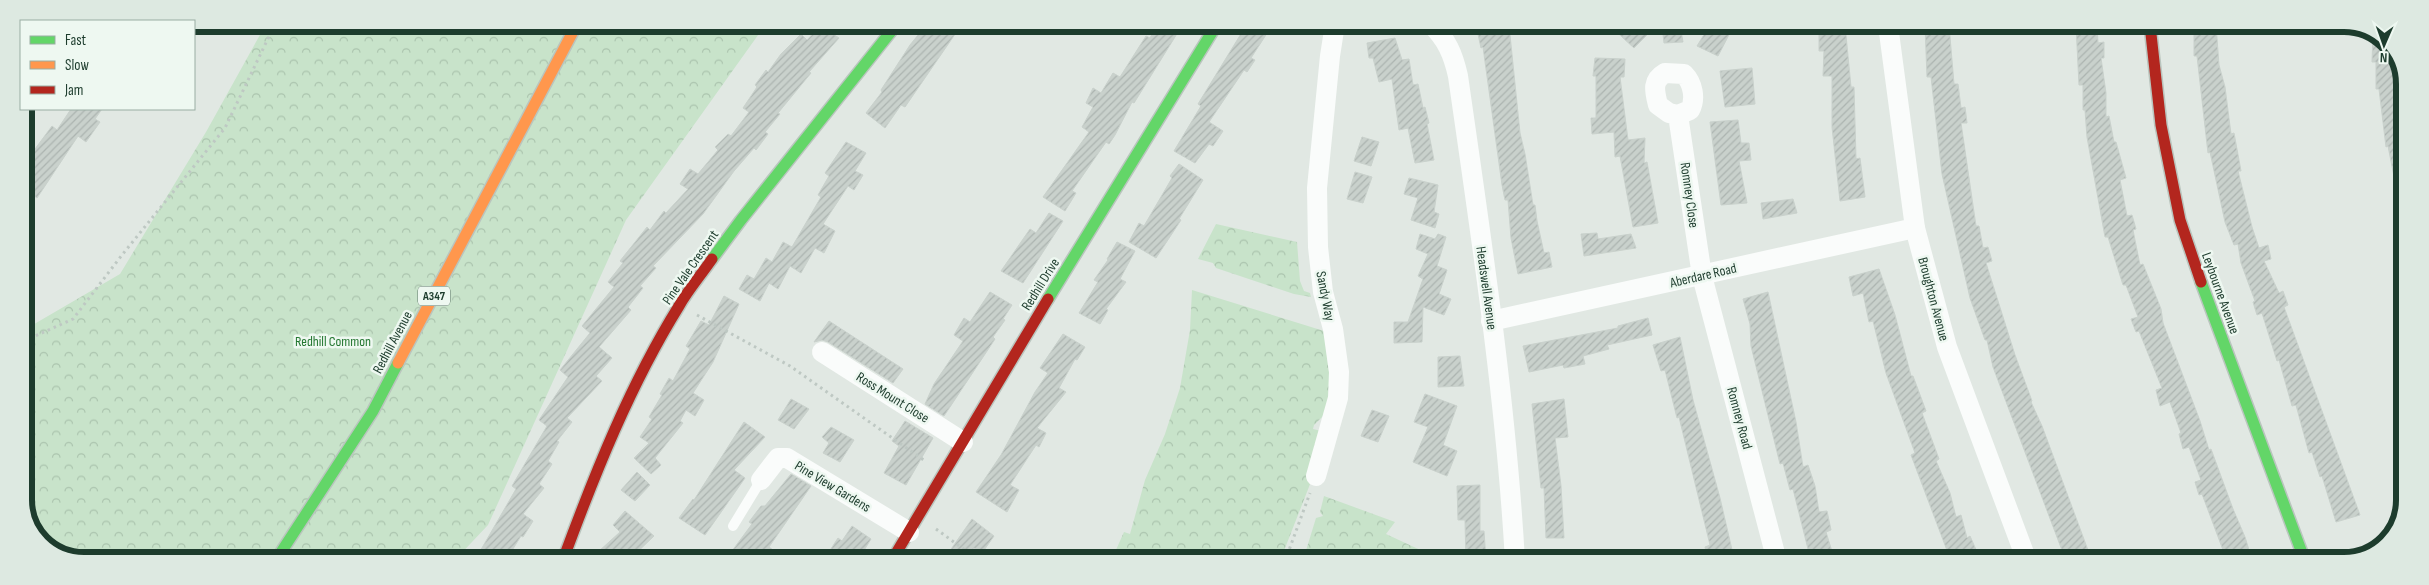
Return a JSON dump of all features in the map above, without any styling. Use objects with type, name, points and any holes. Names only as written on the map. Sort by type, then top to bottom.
[{"type":"street","name":"Redhill Avenue","points":[[281,552],[373,411],[572,32]]},
{"type":"street","name":"Pine Vale Crescent","points":[[566,552],[595,472],[649,361],[680,305],[741,220],[891,32]]},
{"type":"street","name":"Redhill Drive","points":[[897,552],[1031,327],[1212,32]]},
{"type":"street","name":"Sandy Way","points":[[1316,476],[1338,398],[1339,372],[1333,329],[1323,292],[1318,247],[1317,188],[1330,56],[1334,32]]},
{"type":"street","name":"Headswell Avenue","points":[[1438,32],[1445,40],[1453,54],[1458,76],[1491,320],[1512,509],[1514,552]]},
{"type":"street","name":"Broughton Avenue","points":[[1889,32],[1916,228],[1947,347],[2024,552]]},
{"type":"street","name":"Leybourne Avenue","points":[[2151,32],[2161,126],[2180,220],[2217,328],[2302,552]]},
{"type":"street","name":"Romney Close","points":[[1678,115],[1702,276]]},
{"type":"street","name":"Aberdare Road","points":[[1491,320],[1702,276],[1916,228]]},
{"type":"street","name":"Romney Road","points":[[1702,276],[1775,552]]},
{"type":"street","name":"Ross Mount Close","points":[[822,352],[963,442]]},
{"type":"street","name":"Pine View Gardens","points":[[762,480],[778,458],[787,458],[914,524]]},
{"type":"lane","points":[[733,526],[762,480]]},
{"type":"path","points":[[33,337],[73,319],[122,255],[225,128],[271,32]]},
{"type":"path","points":[[680,305],[790,366],[944,474]]},
{"type":"path","points":[[1288,552],[1316,476]]},
{"type":"path","points":[[914,524],[965,552]]},
{"type":"green space","name":"Redhill Common","points":[[262,32],[760,32],[626,220],[488,525],[463,552],[74,552],[58,546],[45,535],[39,526],[33,511],[33,325],[120,274],[206,132]]},
{"type":"green space","points":[[1216,224],[1297,242],[1300,281],[1304,291],[1310,293],[1311,297],[1294,294],[1216,268],[1213,263],[1198,259]]},
{"type":"green space","points":[[1192,290],[1324,331],[1332,396],[1324,415],[1314,425],[1313,429],[1330,433],[1284,552],[1115,552],[1124,532],[1130,534],[1145,480],[1165,434],[1180,388],[1190,330]]},
{"type":"green space","points":[[1324,496],[1395,522],[1386,534],[1425,552],[1306,552],[1316,518],[1323,516],[1320,512]]},
{"type":"building","points":[[814,32],[835,32],[833,34],[839,38],[809,72],[811,73],[778,113],[780,114],[765,132],[768,134],[756,150],[754,148],[734,171],[703,214],[653,266],[656,268],[640,286],[643,288],[628,307],[631,310],[599,347],[612,358],[596,376],[602,381],[567,418],[572,422],[557,441],[559,442],[548,461],[552,464],[539,484],[544,488],[523,514],[533,521],[523,537],[521,536],[511,552],[480,552],[516,489],[512,486],[547,426],[539,420],[568,377],[560,370],[590,333],[582,326],[614,287],[608,282],[623,263],[620,261],[647,227],[650,230],[664,211],[666,213],[688,189],[680,184],[690,169],[698,174],[718,150],[715,147],[728,134],[731,136],[749,112],[743,108],[757,87],[755,85],[766,70],[768,72],[781,54],[801,34],[807,40]]},
{"type":"building","points":[[921,32],[957,32],[905,107],[901,105],[885,128],[866,113],[882,92],[881,90]]},
{"type":"building","points":[[1153,32],[1178,32],[1134,103],[1132,102],[1109,144],[1106,142],[1072,191],[1076,193],[1065,211],[1043,197],[1089,132],[1082,127],[1093,107],[1086,103],[1093,88],[1101,93],[1113,73],[1120,77],[1146,36],[1150,38]]},
{"type":"building","points":[[1242,32],[1268,32],[1251,58],[1255,60],[1247,72],[1244,70],[1209,122],[1223,131],[1213,146],[1209,144],[1195,163],[1174,151],[1201,106],[1198,104]]},
{"type":"building","points":[[1484,32],[1509,32],[1520,133],[1533,205],[1535,205],[1544,253],[1549,252],[1552,267],[1518,274],[1511,238],[1508,200],[1505,200],[1502,185],[1483,47],[1481,48],[1478,34]]},
{"type":"building","points":[[1617,32],[1646,32],[1648,34],[1634,48]]},
{"type":"building","points":[[1663,32],[1681,32],[1683,42],[1664,43]]},
{"type":"building","points":[[1706,32],[1730,32],[1718,56],[1697,46]]},
{"type":"building","points":[[1819,32],[1846,32],[1851,87],[1854,87],[1856,159],[1860,158],[1865,197],[1840,201],[1832,127],[1832,76],[1823,76],[1824,51],[1819,51]]},
{"type":"building","points":[[1925,32],[1950,32],[1954,84],[1958,84],[1961,108],[1965,107],[1967,123],[1961,123],[1976,226],[1979,226],[1983,248],[1988,247],[1992,261],[1986,263],[2031,402],[2042,426],[2089,552],[2063,552],[1993,367],[1987,340],[1985,340],[1970,298],[1942,174],[1931,77],[1927,77]]},
{"type":"building","points":[[2076,32],[2097,32],[2098,43],[2104,42],[2104,58],[2101,58],[2106,93],[2106,117],[2109,116],[2114,142],[2116,142],[2126,178],[2120,180],[2127,216],[2132,215],[2136,229],[2133,230],[2140,265],[2143,264],[2161,309],[2163,323],[2209,450],[2211,449],[2249,550],[2243,552],[2224,552],[2202,494],[2199,495],[2195,482],[2201,480],[2189,447],[2183,449],[2179,434],[2181,433],[2170,402],[2160,406],[2156,390],[2162,388],[2139,331],[2136,332],[2131,319],[2138,317],[2126,285],[2123,285],[2108,237],[2105,237],[2087,137],[2085,110],[2083,110],[2083,85],[2079,85]]},
{"type":"building","points":[[2194,32],[2217,32],[2219,65],[2225,87],[2231,134],[2234,133],[2241,171],[2238,171],[2252,227],[2259,248],[2268,245],[2271,259],[2264,261],[2279,293],[2283,291],[2288,305],[2284,307],[2360,515],[2336,522],[2322,476],[2320,477],[2312,452],[2309,453],[2296,405],[2292,406],[2279,360],[2277,361],[2262,313],[2257,315],[2253,302],[2255,301],[2241,263],[2238,244],[2234,245],[2225,222],[2210,152],[2208,153],[2197,56],[2194,56]]},
{"type":"building","points":[[1395,38],[1402,60],[1409,59],[1413,85],[1418,84],[1423,108],[1425,107],[1429,123],[1427,124],[1434,160],[1415,163],[1408,128],[1399,130],[1392,79],[1379,82],[1373,58],[1369,58],[1367,43]]},
{"type":"building","points":[[2373,41],[2390,58],[2396,74],[2396,187],[2388,146],[2386,147],[2379,89],[2376,89],[2376,62],[2372,62]]},
{"type":"building","points":[[1595,58],[1625,59],[1624,77],[1620,77],[1628,140],[1645,138],[1644,163],[1647,162],[1658,223],[1633,227],[1620,156],[1615,157],[1614,132],[1592,134],[1591,118],[1596,118],[1596,76],[1593,76]]},
{"type":"building","points":[[1752,68],[1755,104],[1725,107],[1720,71]]},
{"type":"building","points":[[70,110],[101,110],[95,119],[100,122],[86,142],[78,136],[37,198],[32,196],[32,153],[52,126],[57,130]]},
{"type":"building","points":[[1738,120],[1741,143],[1749,143],[1751,160],[1739,161],[1747,203],[1721,205],[1710,122]]},
{"type":"building","points":[[1362,137],[1379,142],[1371,166],[1354,161]]},
{"type":"building","points":[[846,142],[866,153],[855,171],[863,175],[854,190],[848,186],[823,224],[835,231],[824,253],[815,248],[801,273],[790,266],[778,289],[769,283],[760,301],[739,289],[747,275],[754,279],[766,258],[772,262],[783,242],[792,247],[821,197],[818,195],[829,176],[825,173]]},
{"type":"building","points":[[1179,164],[1203,180],[1179,219],[1181,220],[1156,258],[1129,242],[1139,223],[1144,226],[1172,178],[1170,176]]},
{"type":"building","points":[[1355,172],[1372,177],[1363,203],[1347,199]]},
{"type":"building","points":[[1409,178],[1438,185],[1434,212],[1439,214],[1435,228],[1411,220],[1418,198],[1404,194]]},
{"type":"building","points":[[1793,199],[1797,213],[1763,219],[1761,203]]},
{"type":"building","points":[[1049,213],[1063,221],[1023,283],[1001,271],[1030,229],[1036,233]]},
{"type":"building","points":[[1597,233],[1598,239],[1631,234],[1636,248],[1584,256],[1581,234]]},
{"type":"building","points":[[1420,234],[1435,239],[1438,234],[1446,237],[1437,266],[1447,270],[1439,294],[1451,299],[1444,315],[1423,307],[1422,342],[1394,343],[1394,322],[1408,322],[1423,279],[1418,276],[1428,254],[1416,249]]},
{"type":"building","points":[[1117,242],[1135,251],[1120,279],[1126,282],[1106,309],[1108,310],[1100,324],[1079,313],[1098,282],[1094,280],[1108,260]]},
{"type":"building","points":[[1879,269],[1895,315],[1911,376],[1913,376],[1926,411],[1922,413],[1939,459],[1936,461],[1950,493],[1956,517],[1961,515],[1967,538],[1970,536],[1977,552],[1948,552],[1911,455],[1915,453],[1886,373],[1873,321],[1869,322],[1863,293],[1853,296],[1849,277]]},
{"type":"building","points":[[990,292],[1012,305],[1003,319],[1005,320],[993,337],[995,339],[944,416],[925,404],[934,384],[963,341],[954,335],[964,318],[970,322]]},
{"type":"building","points":[[1768,292],[1796,422],[1803,467],[1808,465],[1815,486],[1819,512],[1827,511],[1831,530],[1826,532],[1832,552],[1809,552],[1793,489],[1790,490],[1783,463],[1780,464],[1751,346],[1750,324],[1743,299]]},
{"type":"building","points":[[724,296],[739,304],[713,362],[693,393],[704,400],[695,416],[686,410],[680,421],[683,423],[655,458],[661,465],[651,474],[634,458],[649,443],[640,437],[652,419],[649,417],[662,395],[660,394],[669,378],[673,381],[690,349],[686,346],[701,321],[709,325]]},
{"type":"building","points":[[1648,318],[1652,335],[1607,345],[1609,349],[1583,356],[1585,364],[1564,368],[1563,365],[1529,372],[1523,346],[1618,328],[1618,326]]},
{"type":"building","points":[[829,321],[903,369],[893,383],[828,342],[822,340],[814,342]]},
{"type":"building","points":[[1063,334],[1085,347],[1077,360],[1075,359],[1059,388],[1066,392],[1037,428],[1046,433],[1039,447],[1036,445],[1010,485],[1019,490],[1007,512],[976,492],[1001,455],[1035,392],[1048,373],[1040,368]]},
{"type":"building","points":[[1680,337],[1693,400],[1733,552],[1706,552],[1705,547],[1710,545],[1679,417],[1677,418],[1665,370],[1661,371],[1653,345]]},
{"type":"building","points":[[1460,356],[1464,386],[1438,387],[1438,357]]},
{"type":"building","points":[[1425,394],[1457,406],[1443,445],[1457,451],[1447,476],[1413,462],[1428,427],[1414,422]]},
{"type":"building","points":[[791,399],[809,409],[794,429],[778,420]]},
{"type":"building","points":[[1564,399],[1568,437],[1555,438],[1561,486],[1564,538],[1546,538],[1544,488],[1541,488],[1532,404]]},
{"type":"building","points":[[1372,410],[1389,416],[1378,442],[1361,436]]},
{"type":"building","points":[[905,421],[933,438],[906,485],[884,473],[899,446],[892,441]]},
{"type":"building","points":[[744,422],[765,437],[734,470],[745,478],[705,535],[679,518],[694,500]]},
{"type":"building","points":[[831,427],[854,440],[840,462],[823,453],[829,443],[822,437]]},
{"type":"building","points":[[637,472],[650,485],[635,501],[621,490]]},
{"type":"building","points":[[791,474],[811,486],[769,547],[773,550],[771,552],[732,551],[752,524],[749,522],[761,506],[765,506]]},
{"type":"building","points":[[1480,485],[1480,531],[1484,531],[1485,552],[1466,552],[1465,520],[1458,520],[1457,486]]},
{"type":"building","points":[[625,511],[654,536],[637,552],[598,552],[620,532],[613,525]]},
{"type":"building","points":[[972,519],[994,536],[983,552],[974,548],[971,552],[949,552]]},
{"type":"building","points":[[852,526],[871,539],[863,552],[829,552],[838,538],[842,541]]},
{"type":"traffic: fast","points":[[712,259],[891,32]]},
{"type":"traffic: fast","points":[[1048,299],[1212,32]]},
{"type":"traffic: fast","points":[[2201,282],[2302,552]]},
{"type":"traffic: fast","points":[[281,552],[373,411],[398,363]]},
{"type":"traffic: slow","points":[[398,363],[573,32]]},
{"type":"traffic: jam","points":[[2151,32],[2161,125],[2180,220],[2201,282]]},
{"type":"traffic: jam","points":[[566,552],[601,462],[629,398],[661,336],[690,288],[712,259]]},
{"type":"traffic: jam","points":[[897,552],[1048,299]]}]
